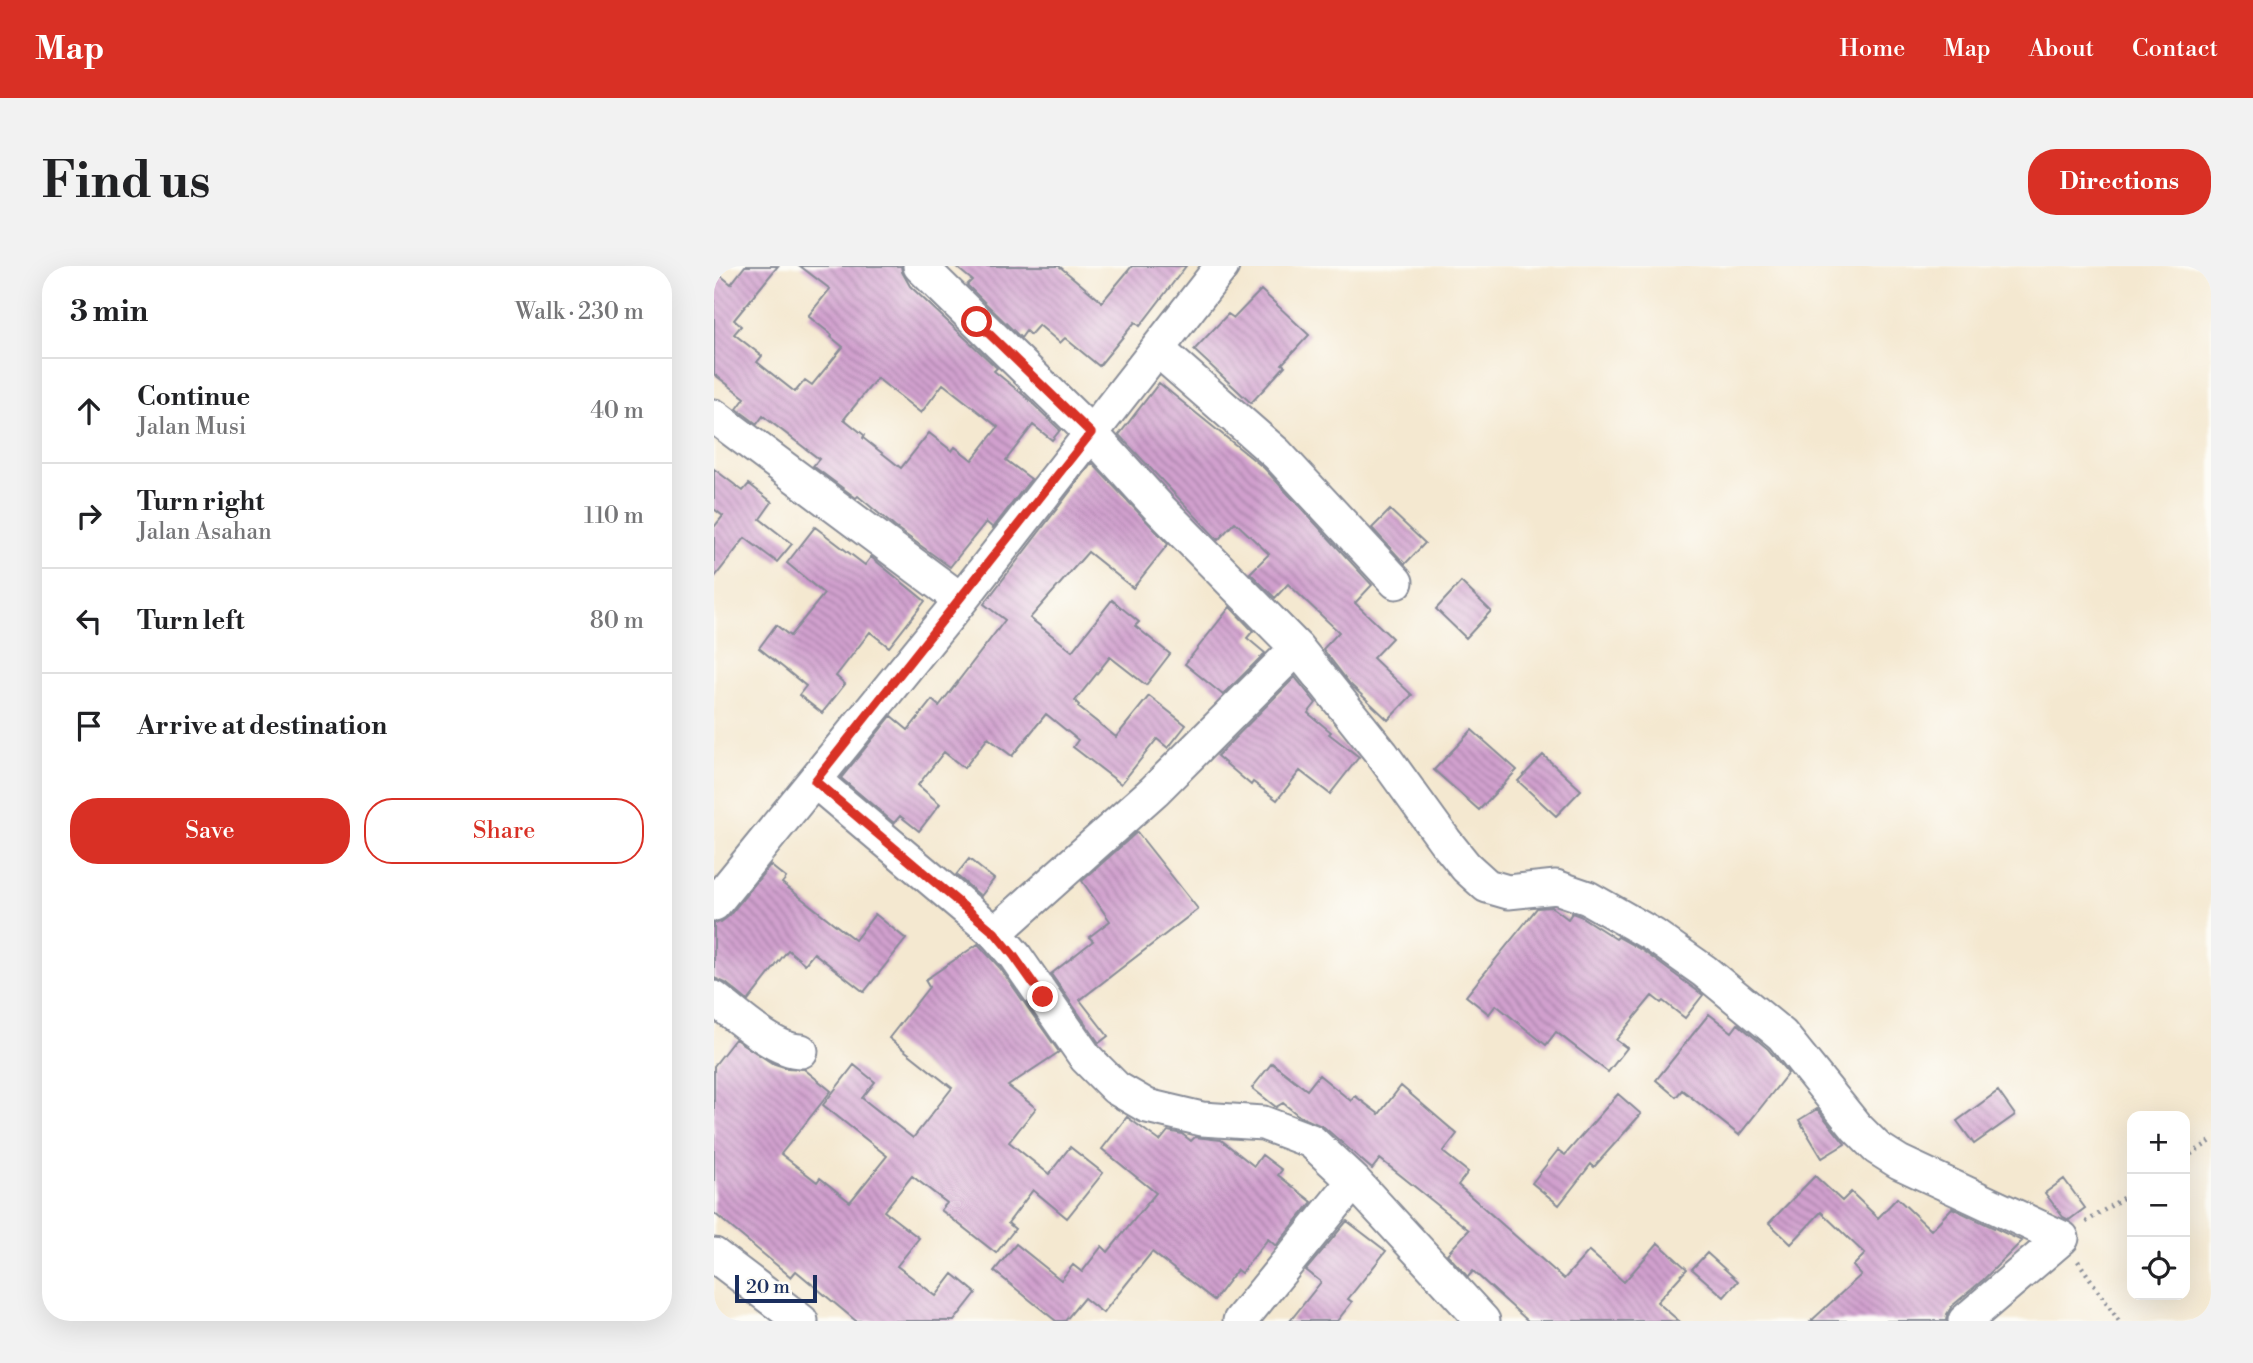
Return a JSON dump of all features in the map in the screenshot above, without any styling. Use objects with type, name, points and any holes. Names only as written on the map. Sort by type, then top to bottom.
[{"type":"street","points":[[920,266],[1091,433],[1161,510],[1297,648],[1382,754],[1466,867],[1497,889],[1556,887],[1588,898],[1653,935],[1704,971],[1782,1035],[1856,1127],[1877,1148],[2053,1246],[1965,1321]]},
{"type":"street","points":[[714,904],[961,600],[1222,266]]},
{"type":"street","points":[[1157,349],[1278,454],[1396,582]]},
{"type":"street","points":[[714,416],[961,600]]},
{"type":"street","points":[[1297,648],[1154,791],[1013,917],[1014,956],[1086,1058],[1115,1088],[1147,1107],[1202,1119],[1264,1123],[1311,1141],[1354,1181],[1483,1321]]},
{"type":"street","points":[[815,781],[1013,917]]},
{"type":"street","points":[[714,998],[778,1045],[792,1051],[801,1051]]},
{"type":"street","points":[[1240,1321],[1354,1181]]},
{"type":"street","points":[[714,1255],[801,1321]]},
{"type":"path","points":[[2190,1155],[2211,1142]]},
{"type":"path","points":[[2119,1321],[2053,1246],[2127,1195]]},
{"type":"building","points":[[745,266],[778,266],[734,320],[741,326],[734,334],[762,356],[757,362],[795,392],[805,380],[812,385],[843,347],[808,316],[830,289],[800,266],[901,266],[910,286],[997,368],[994,371],[1060,430],[1052,440],[1033,425],[1006,460],[1031,479],[993,528],[986,522],[950,567],[858,496],[856,498],[813,466],[819,459],[763,416],[757,424],[737,409],[745,398],[714,374],[714,270],[731,284]],"holes":[[[877,378],[921,413],[943,384],[998,427],[972,460],[955,447],[952,451],[929,433],[901,468],[844,419]]]},
{"type":"building","points":[[955,266],[1059,266],[1102,302],[1132,266],[1186,266],[1140,326],[1135,322],[1099,366],[1065,338],[1060,343],[1039,325],[1030,335],[1026,331],[1021,338],[967,285],[972,280]]},
{"type":"building","points":[[1261,290],[1309,335],[1251,403],[1194,350],[1228,314],[1234,318]]},
{"type":"building","points":[[1159,383],[1264,468],[1372,585],[1355,603],[1392,638],[1373,658],[1412,695],[1388,720],[1350,684],[1323,649],[1339,632],[1288,584],[1275,598],[1250,573],[1269,554],[1235,522],[1218,540],[1119,435]]},
{"type":"building","points":[[1092,463],[1168,544],[1133,588],[1088,552],[1030,618],[1072,651],[1112,600],[1139,622],[1135,626],[1170,654],[1146,685],[1110,657],[1075,701],[1078,707],[1116,737],[1149,696],[1186,725],[1168,748],[1157,739],[1121,784],[1073,747],[1078,740],[1046,714],[1012,756],[988,738],[964,768],[944,752],[918,785],[940,804],[919,831],[900,816],[894,823],[841,778],[891,716],[908,730],[932,700],[939,706],[1005,620],[984,604]]},
{"type":"building","points":[[714,469],[743,491],[749,484],[772,502],[760,519],[792,544],[777,562],[745,538],[714,578],[714,527],[723,516],[714,509]]},
{"type":"building","points":[[1390,510],[1425,543],[1405,564],[1372,528]]},
{"type":"building","points":[[815,527],[865,565],[871,557],[925,601],[889,647],[870,632],[836,676],[845,684],[822,713],[799,695],[806,686],[759,648],[776,625],[790,636],[824,594],[787,563]]},
{"type":"building","points":[[1461,582],[1491,611],[1466,638],[1436,609]]},
{"type":"building","points":[[1230,607],[1253,631],[1247,638],[1265,653],[1223,695],[1185,664]]},
{"type":"building","points":[[1295,677],[1316,703],[1308,713],[1331,732],[1329,734],[1359,757],[1330,794],[1300,771],[1277,800],[1253,782],[1251,785],[1217,756]]},
{"type":"building","points":[[1472,730],[1517,770],[1479,810],[1434,770]]},
{"type":"building","points":[[1543,755],[1581,790],[1556,816],[1518,781]]},
{"type":"building","points":[[1137,832],[1198,909],[1080,1000],[1108,1036],[1099,1043],[1051,974],[1093,941],[1089,937],[1110,921],[1082,881]]},
{"type":"building","points":[[969,859],[994,879],[981,896],[956,875]]},
{"type":"building","points":[[770,865],[786,878],[782,883],[855,940],[875,914],[906,939],[864,992],[814,953],[805,964],[788,950],[748,1001],[726,983],[714,978],[714,923],[729,916]]},
{"type":"building","points":[[1552,907],[1568,919],[1572,913],[1580,916],[1616,939],[1618,937],[1643,951],[1703,995],[1685,1018],[1652,996],[1616,1040],[1627,1048],[1608,1072],[1556,1032],[1546,1045],[1496,1005],[1489,1014],[1466,996],[1537,908]]},
{"type":"building","points":[[978,944],[1000,968],[1059,1052],[1008,1086],[1036,1108],[1009,1142],[1049,1174],[1070,1147],[1103,1173],[1067,1218],[1033,1190],[1008,1223],[1015,1229],[996,1253],[941,1210],[947,1203],[912,1176],[884,1211],[919,1238],[897,1266],[936,1296],[953,1274],[976,1293],[954,1321],[856,1321],[796,1271],[791,1277],[714,1213],[714,1066],[735,1039],[772,1063],[787,1068],[804,1069],[831,1091],[781,1154],[817,1182],[820,1178],[850,1202],[887,1156],[823,1105],[854,1065],[875,1082],[862,1098],[913,1138],[952,1088],[889,1038],[929,987],[925,980]]},
{"type":"building","points":[[1709,1014],[1732,1032],[1738,1024],[1768,1049],[1788,1073],[1739,1135],[1682,1090],[1676,1097],[1656,1080]]},
{"type":"building","points":[[1272,1063],[1307,1090],[1319,1075],[1351,1101],[1355,1096],[1379,1114],[1401,1086],[1457,1134],[1443,1152],[1468,1172],[1458,1185],[1564,1279],[1589,1251],[1624,1282],[1658,1243],[1687,1269],[1657,1302],[1679,1321],[1528,1321],[1473,1271],[1468,1277],[1447,1254],[1469,1230],[1380,1159],[1372,1169],[1324,1127],[1299,1116],[1283,1103],[1276,1107],[1252,1088]]},
{"type":"building","points":[[1998,1091],[2015,1115],[1974,1144],[1957,1121]]},
{"type":"building","points":[[1618,1094],[1641,1114],[1594,1167],[1591,1164],[1559,1205],[1532,1183],[1558,1150],[1565,1155]]},
{"type":"building","points":[[1817,1109],[1845,1144],[1822,1158],[1799,1120]]},
{"type":"building","points":[[1127,1117],[1160,1141],[1168,1131],[1182,1134],[1191,1141],[1195,1137],[1221,1140],[1254,1166],[1262,1155],[1282,1170],[1278,1175],[1312,1202],[1276,1246],[1268,1239],[1241,1273],[1237,1270],[1214,1300],[1152,1252],[1103,1313],[1084,1298],[1065,1321],[1056,1321],[994,1271],[1016,1244],[1061,1280],[1073,1265],[1082,1272],[1102,1246],[1108,1252],[1156,1193],[1102,1149]]},
{"type":"building","points":[[1815,1176],[1842,1201],[1851,1192],[1878,1218],[1897,1198],[1931,1230],[1952,1208],[2022,1241],[1952,1306],[1946,1321],[1811,1321],[1861,1275],[1853,1266],[1865,1254],[1821,1212],[1791,1244],[1769,1223]]},
{"type":"building","points":[[2064,1179],[2085,1208],[2069,1220],[2063,1217],[2045,1193]]},
{"type":"building","points":[[1347,1221],[1386,1251],[1348,1299],[1352,1302],[1337,1321],[1290,1321],[1321,1282],[1306,1270]]},
{"type":"building","points":[[1707,1253],[1738,1281],[1724,1297],[1692,1269]]},
{"type":"route","points":[[977,322],[1091,433],[815,781],[995,933],[1043,997]]}]
